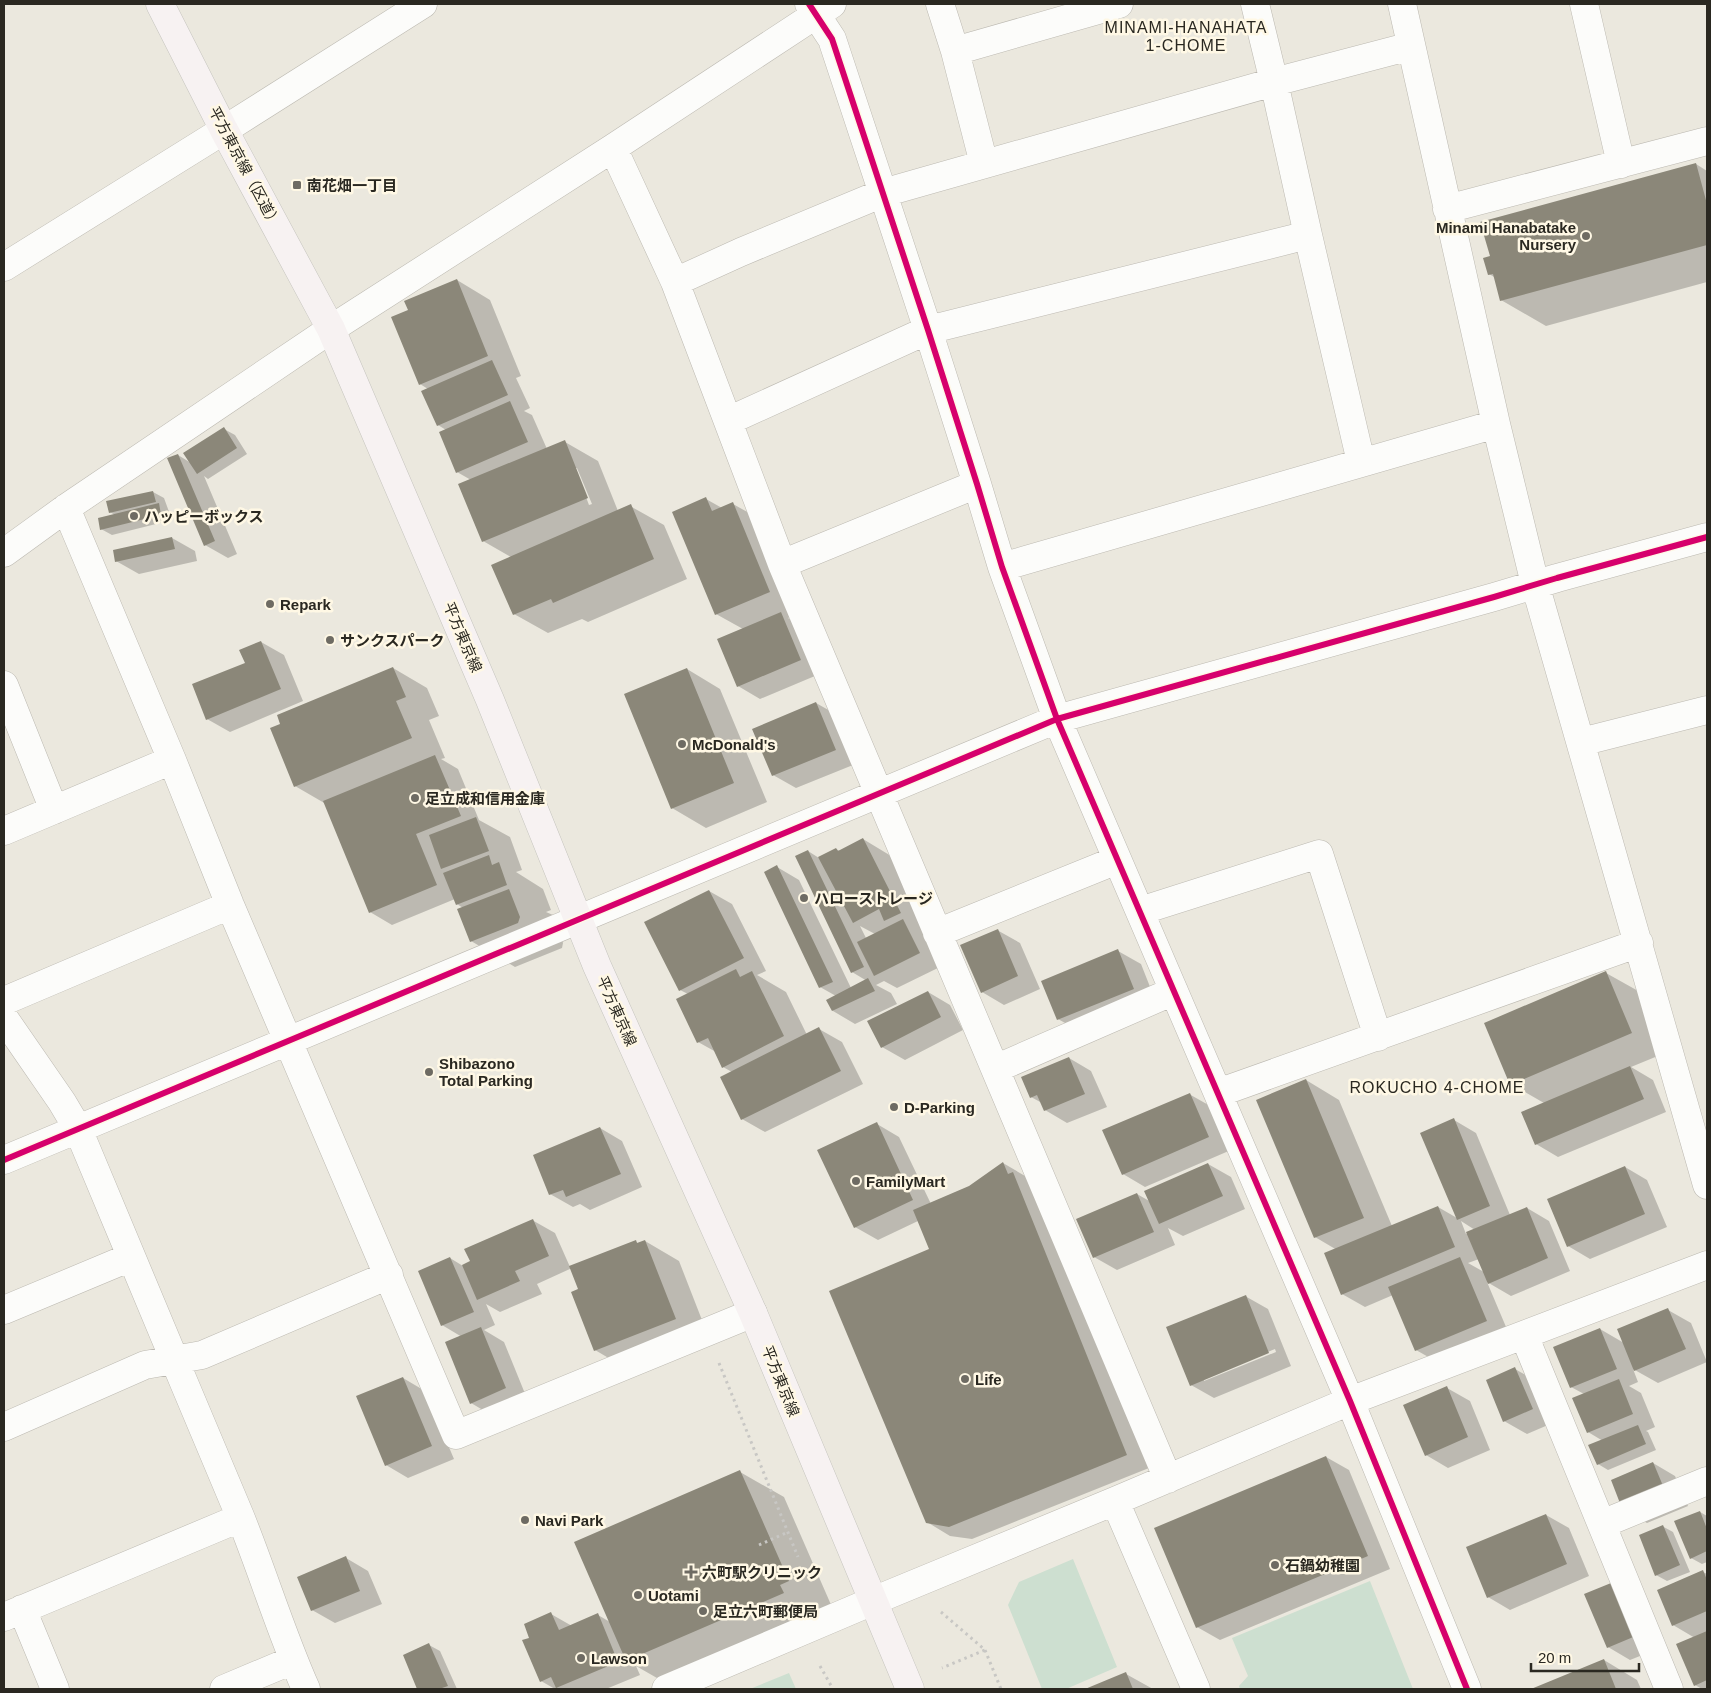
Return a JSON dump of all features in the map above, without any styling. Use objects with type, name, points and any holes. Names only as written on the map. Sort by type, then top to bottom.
[{"type":"main road","name":"平方東京線（区道）","points":[[160,4],[224,130],[331,330]]},
{"type":"main road","name":"平方東京線","points":[[331,330],[490,700],[597,966],[753,1313],[910,1689]]},
{"type":"street","points":[[4,267],[423,4]]},
{"type":"street","points":[[940,4],[984,164]]},
{"type":"street","points":[[1255,4],[1361,462]]},
{"type":"street","points":[[1402,4],[1496,424],[1535,584],[1707,1185]]},
{"type":"street","points":[[1584,4],[1621,164]]},
{"type":"street","points":[[954,51],[1103,6]]},
{"type":"street","points":[[4,553],[66,508],[331,330],[613,148],[819,8],[832,39],[928,330],[978,484],[1002,568],[1057,720],[1350,1401],[1466,1689]]},
{"type":"street","points":[[675,282],[741,252],[883,193],[1274,82],[1410,46]]},
{"type":"street","points":[[1447,209],[1707,141]]},
{"type":"street","points":[[613,148],[675,282],[782,564],[1168,1479]]},
{"type":"street","points":[[728,421],[928,330],[1308,235]]},
{"type":"street","points":[[1002,568],[1496,424]]},
{"type":"street","points":[[782,564],[978,484]]},
{"type":"street","points":[[66,508],[172,760],[230,904],[456,1435],[753,1313]]},
{"type":"street","points":[[4,1160],[1057,720],[1707,537]]},
{"type":"street","points":[[4,685],[54,810]]},
{"type":"street","points":[[1581,742],[1707,710]]},
{"type":"street","points":[[4,831],[172,760]]},
{"type":"street","points":[[1140,911],[1319,854],[1378,1037]]},
{"type":"street","points":[[937,933],[1117,860]]},
{"type":"street","points":[[4,1001],[230,904]]},
{"type":"street","points":[[1218,1093],[1639,943]]},
{"type":"street","points":[[995,1070],[1174,991]]},
{"type":"street","points":[[4,1018],[62,1102],[78,1129],[240,1518],[293,1660],[306,1689]]},
{"type":"street","points":[[4,1310],[131,1257]]},
{"type":"street","points":[[666,1689],[1350,1401],[1707,1264]]},
{"type":"street","points":[[4,1427],[146,1366],[202,1355],[389,1275]]},
{"type":"street","points":[[1524,1335],[1670,1689]]},
{"type":"street","points":[[1602,1524],[1707,1481]]},
{"type":"street","points":[[1115,1501],[1196,1689]]},
{"type":"street","points":[[55,1689],[13,1613],[240,1518]]},
{"type":"street","points":[[224,1689],[293,1660]]},
{"type":"path","points":[[719,1362],[798,1557]]},
{"type":"path","points":[[759,1544],[788,1532]]},
{"type":"path","points":[[941,1612],[985,1650],[1001,1689]]},
{"type":"path","points":[[942,1668],[985,1650]]},
{"type":"path","points":[[820,1666],[832,1689]]},
{"type":"green space","points":[[1073,1559],[1117,1667],[1066,1689],[1042,1689],[1008,1605],[1019,1582]]},
{"type":"green space","points":[[1370,1581],[1413,1689],[1240,1689],[1239,1686],[1248,1676],[1232,1638]]},
{"type":"green space","points":[[789,1673],[796,1689],[750,1689]]},
{"type":"building","points":[[1696,163],[1707,204],[1707,245],[1500,301],[1493,274],[1488,275],[1483,258],[1490,256],[1480,222]]},
{"type":"building","points":[[457,279],[488,356],[419,385],[391,317],[408,310],[404,301]]},
{"type":"building","points":[[492,360],[508,395],[437,426],[421,391]]},
{"type":"building","points":[[510,401],[528,442],[456,473],[439,432]]},
{"type":"building","points":[[224,427],[237,448],[197,474],[183,453]]},
{"type":"building","points":[[565,440],[588,498],[482,542],[458,484]]},
{"type":"building","points":[[178,454],[215,541],[204,546],[167,458]]},
{"type":"building","points":[[153,491],[156,502],[109,513],[106,501]]},
{"type":"building","points":[[706,497],[712,511],[733,502],[770,592],[715,615],[672,512]]},
{"type":"building","points":[[159,503],[161,515],[100,530],[98,518]]},
{"type":"building","points":[[631,504],[654,559],[553,603],[551,599],[513,615],[491,565]]},
{"type":"building","points":[[172,537],[175,549],[115,562],[113,550]]},
{"type":"building","points":[[781,612],[801,660],[737,687],[717,639]]},
{"type":"building","points":[[261,641],[281,689],[206,720],[192,684],[245,663],[239,650]]},
{"type":"building","points":[[393,667],[406,697],[396,701],[412,738],[294,787],[270,728],[280,724],[277,715]]},
{"type":"building","points":[[687,668],[734,783],[671,809],[624,694]]},
{"type":"building","points":[[816,702],[836,750],[772,776],[752,729]]},
{"type":"building","points":[[435,755],[461,816],[416,834],[437,885],[369,913],[323,801]]},
{"type":"building","points":[[476,817],[489,851],[441,869],[429,835]]},
{"type":"building","points":[[863,838],[901,913],[884,921],[879,909],[853,923],[818,857],[836,848],[838,851]]},
{"type":"building","points":[[808,850],[864,967],[851,973],[795,856]]},
{"type":"building","points":[[489,855],[492,865],[499,862],[507,885],[456,905],[443,873]]},
{"type":"building","points":[[777,865],[833,982],[819,988],[764,872]]},
{"type":"building","points":[[509,889],[520,917],[518,923],[470,942],[457,909]]},
{"type":"building","points":[[709,890],[744,958],[679,991],[644,922]]},
{"type":"building","points":[[903,919],[920,953],[874,976],[857,942]]},
{"type":"building","points":[[998,929],[1018,976],[981,993],[960,945]]},
{"type":"building","points":[[1118,949],[1134,989],[1057,1020],[1041,981]]},
{"type":"building","points":[[736,969],[740,977],[752,971],[784,1036],[722,1068],[708,1038],[697,1043],[676,999]]},
{"type":"building","points":[[1606,971],[1632,1033],[1510,1085],[1484,1023]]},
{"type":"building","points":[[868,978],[875,991],[832,1011],[826,1000]]},
{"type":"building","points":[[928,991],[941,1017],[881,1048],[867,1021]]},
{"type":"building","points":[[819,1027],[841,1071],[741,1120],[720,1077]]},
{"type":"building","points":[[1069,1057],[1085,1094],[1044,1111],[1037,1095],[1030,1098],[1021,1077]]},
{"type":"building","points":[[1630,1066],[1644,1099],[1535,1145],[1521,1112]]},
{"type":"building","points":[[1306,1079],[1364,1218],[1314,1238],[1256,1100]]},
{"type":"building","points":[[1190,1093],[1209,1137],[1122,1175],[1102,1130]]},
{"type":"building","points":[[1454,1118],[1490,1206],[1457,1220],[1420,1133]]},
{"type":"building","points":[[877,1122],[913,1200],[854,1228],[817,1150]]},
{"type":"building","points":[[600,1127],[621,1174],[566,1197],[563,1190],[549,1195],[533,1155]]},
{"type":"building","points":[[1003,1162],[1008,1174],[1013,1172],[1127,1455],[949,1527],[926,1523],[829,1291],[929,1249],[913,1210],[969,1186]]},
{"type":"building","points":[[1208,1163],[1223,1196],[1159,1224],[1144,1191]]},
{"type":"building","points":[[1625,1166],[1645,1214],[1567,1247],[1547,1199]]},
{"type":"building","points":[[1137,1193],[1154,1232],[1093,1258],[1076,1219]]},
{"type":"building","points":[[1438,1206],[1455,1247],[1341,1295],[1324,1253]]},
{"type":"building","points":[[1527,1207],[1548,1258],[1488,1284],[1466,1232]]},
{"type":"building","points":[[533,1219],[549,1256],[515,1271],[520,1281],[477,1300],[462,1265],[470,1261],[464,1249]]},
{"type":"building","points":[[636,1240],[637,1243],[645,1240],[676,1319],[594,1351],[571,1292],[578,1289],[569,1266]]},
{"type":"building","points":[[450,1257],[474,1312],[441,1326],[418,1271]]},
{"type":"building","points":[[1460,1257],[1487,1321],[1415,1351],[1388,1287]]},
{"type":"building","points":[[1246,1295],[1269,1353],[1190,1386],[1166,1327]]},
{"type":"building","points":[[1668,1308],[1686,1349],[1634,1371],[1617,1329]]},
{"type":"building","points":[[481,1327],[506,1388],[470,1404],[445,1342]]},
{"type":"building","points":[[1600,1328],[1617,1369],[1570,1388],[1553,1347]]},
{"type":"building","points":[[1515,1367],[1533,1409],[1503,1422],[1486,1380]]},
{"type":"building","points":[[403,1377],[432,1446],[385,1466],[356,1396]]},
{"type":"building","points":[[1619,1379],[1633,1414],[1587,1433],[1572,1398]]},
{"type":"building","points":[[1447,1386],[1468,1437],[1425,1456],[1403,1405]]},
{"type":"building","points":[[1638,1425],[1646,1444],[1597,1465],[1588,1445]]},
{"type":"building","points":[[1326,1456],[1368,1556],[1196,1628],[1154,1528]]},
{"type":"building","points":[[1653,1462],[1666,1493],[1623,1511],[1611,1480]]},
{"type":"building","points":[[740,1470],[789,1581],[780,1585],[784,1593],[626,1661],[574,1542]]},
{"type":"building","points":[[1700,1511],[1707,1529],[1707,1551],[1690,1559],[1674,1521]]},
{"type":"building","points":[[1546,1514],[1567,1564],[1487,1598],[1466,1547]]},
{"type":"building","points":[[1663,1525],[1680,1565],[1655,1576],[1639,1535]]},
{"type":"building","points":[[346,1556],[360,1591],[311,1611],[297,1577]]},
{"type":"building","points":[[1703,1570],[1707,1580],[1707,1611],[1672,1626],[1657,1590]]},
{"type":"building","points":[[1616,1581],[1638,1635],[1607,1648],[1584,1594]]},
{"type":"building","points":[[551,1612],[559,1630],[598,1613],[618,1662],[556,1688],[551,1677],[540,1682],[522,1640],[529,1638],[524,1624]]},
{"type":"building","points":[[1707,1631],[1707,1680],[1694,1686],[1676,1644]]},
{"type":"building","points":[[429,1643],[448,1686],[439,1689],[417,1689],[403,1655]]},
{"type":"building","points":[[1604,1659],[1616,1689],[1531,1689]]},
{"type":"building","points":[[1126,1672],[1133,1689],[1085,1689]]},
{"type":"cycle path","points":[[809,4],[832,39],[928,330],[1002,567],[1057,719],[1350,1401],[1467,1689]]},
{"type":"cycle path","points":[[4,1160],[1057,719],[1707,537]]},
{"type":"place","name":"南花畑一丁目","points":[[297,185]]},
{"type":"place","name":"Minami Hanabatake Nursery","points":[[1586,236]]},
{"type":"place","name":"ハッピーボックス","points":[[134,516]]},
{"type":"place","name":"Repark","points":[[270,604]]},
{"type":"place","name":"サンクスパーク","points":[[330,640]]},
{"type":"place","name":"McDonald's","points":[[682,744]]},
{"type":"place","name":"足立成和信用金庫","points":[[415,798]]},
{"type":"place","name":"ハローストレージ","points":[[804,898]]},
{"type":"place","name":"Shibazono Total Parking","points":[[429,1072]]},
{"type":"place","name":"D-Parking","points":[[894,1107]]},
{"type":"place","name":"FamilyMart","points":[[856,1181]]},
{"type":"place","name":"Life","points":[[965,1379]]},
{"type":"place","name":"Navi Park","points":[[525,1520]]},
{"type":"place","name":"石鍋幼稚園","points":[[1275,1565]]},
{"type":"place","name":"六町駅クリニック","points":[[691,1572]]},
{"type":"place","name":"Uotami","points":[[638,1595]]},
{"type":"place","name":"足立六町郵便局","points":[[703,1611]]},
{"type":"place","name":"Lawson","points":[[581,1658]]},
{"type":"district","name":"MINAMI-HANAHATA 1-CHOME","points":[[1186,36]]},
{"type":"district","name":"ROKUCHO 4-CHOME","points":[[1437,1087]]}]
